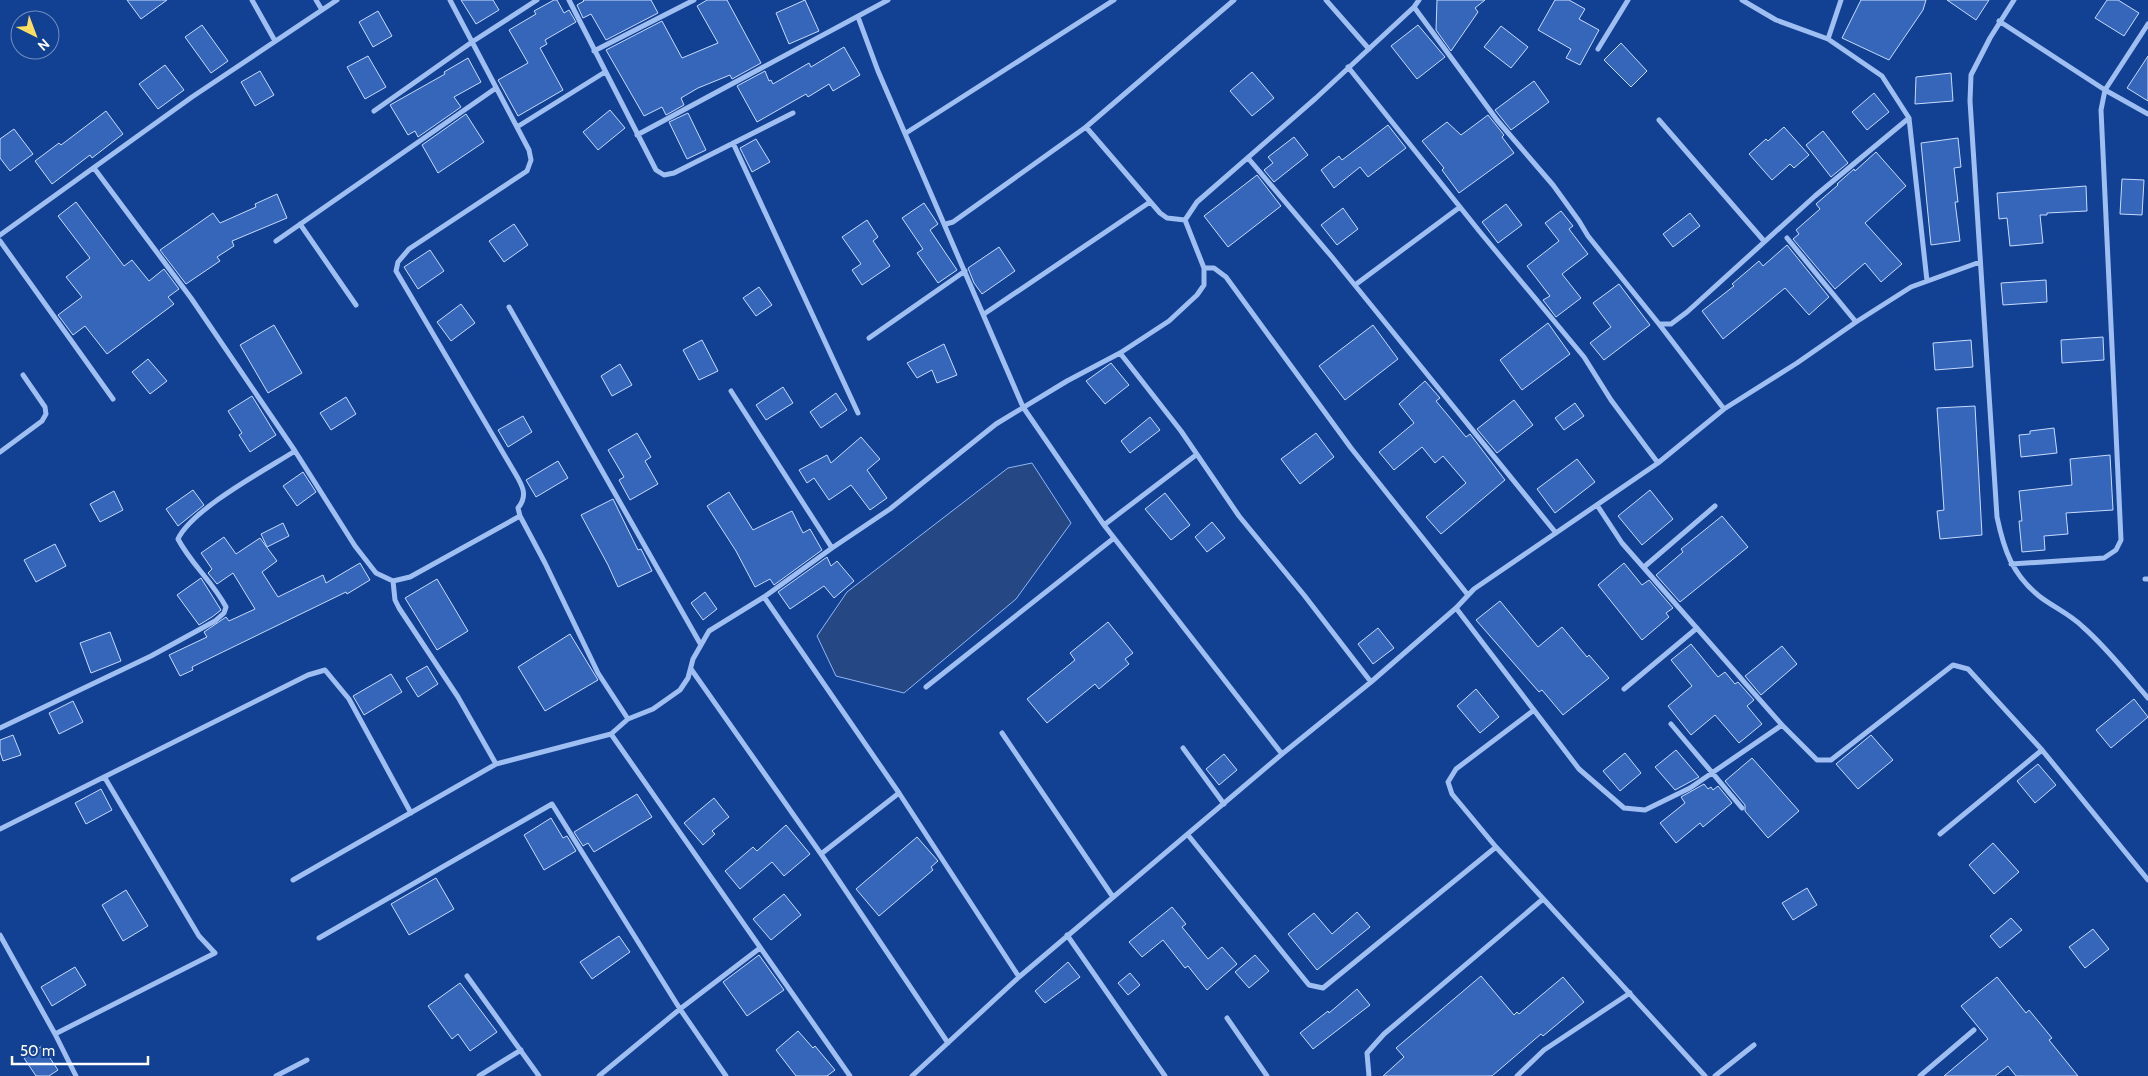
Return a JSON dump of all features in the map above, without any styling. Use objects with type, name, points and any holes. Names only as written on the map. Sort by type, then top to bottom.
[{"type":"street","points":[[252,0],[275,41]]},
{"type":"street","points":[[316,0],[322,10]]},
{"type":"street","points":[[0,235],[192,97],[337,0]]},
{"type":"street","points":[[450,0],[530,150],[531,160],[528,171],[409,250],[398,262],[396,271],[524,489],[523,503],[518,508],[520,516],[598,673],[628,719]]},
{"type":"street","points":[[374,111],[472,42],[537,0]]},
{"type":"street","points":[[569,0],[637,135],[656,170],[664,175],[674,173],[793,113]]},
{"type":"street","points":[[594,51],[694,0]]},
{"type":"street","points":[[637,135],[888,0]]},
{"type":"street","points":[[906,133],[1114,0]]},
{"type":"street","points":[[946,224],[953,222],[1086,127],[1234,0]]},
{"type":"street","points":[[1326,0],[1369,49]]},
{"type":"street","points":[[1185,220],[1197,202],[1369,49],[1414,7],[1418,0]]},
{"type":"street","points":[[1598,49],[1628,0]]},
{"type":"street","points":[[1742,0],[1776,20],[1828,39],[1882,76],[1909,118],[1927,281]]},
{"type":"street","points":[[1828,39],[1841,0]]},
{"type":"street","points":[[2014,0],[1999,21],[1971,75],[1970,102],[1997,517],[2002,542],[2011,564],[2023,580],[2040,597],[2062,610],[2084,627],[2148,698]]},
{"type":"street","points":[[1414,7],[1497,120],[1553,185],[1588,236],[1724,409]]},
{"type":"street","points":[[858,16],[878,71],[946,224],[1023,407],[1114,538],[1282,754]]},
{"type":"street","points":[[1999,21],[2105,90],[2148,114]]},
{"type":"street","points":[[2011,564],[2104,558],[2116,550],[2121,540],[2101,110],[2105,90],[2148,24]]},
{"type":"street","points":[[1348,67],[1584,357],[1611,400],[1658,463]]},
{"type":"street","points":[[517,127],[605,72]]},
{"type":"street","points":[[276,241],[496,88]]},
{"type":"street","points":[[1658,324],[1670,324],[1678,319],[1848,167],[1909,118]]},
{"type":"street","points":[[1660,120],[1764,241]]},
{"type":"street","points":[[1086,127],[1150,202],[1167,218],[1185,220]]},
{"type":"street","points":[[733,143],[858,413]]},
{"type":"street","points":[[1248,158],[1355,285],[1556,533]]},
{"type":"street","points":[[94,168],[191,298],[295,451],[355,546],[376,573],[393,581],[410,577],[520,516]]},
{"type":"street","points":[[984,314],[1150,202]]},
{"type":"street","points":[[1355,285],[1460,207]]},
{"type":"street","points":[[293,880],[496,764],[610,734],[628,719],[653,709],[680,690],[688,678],[693,659],[710,631],[764,598],[832,548],[890,509],[996,424],[1068,381],[1120,353],[1169,321],[1197,295],[1204,286],[1204,268],[1185,220]]},
{"type":"street","points":[[300,224],[356,305]]},
{"type":"street","points":[[1787,238],[1856,322]]},
{"type":"street","points":[[0,241],[113,399]]},
{"type":"street","points":[[912,1076],[1067,935],[1282,754],[1371,682],[1456,608],[1468,595],[1658,463],[1724,409],[1797,363],[1856,322],[1911,287],[1980,262]]},
{"type":"street","points":[[1204,268],[1214,268],[1226,277],[1351,448],[1468,595]]},
{"type":"street","points":[[869,338],[965,271]]},
{"type":"street","points":[[509,307],[702,645]]},
{"type":"street","points":[[1120,353],[1181,431],[1239,516],[1304,595],[1371,682]]},
{"type":"street","points":[[0,452],[42,421],[46,414],[45,407],[22,375]]},
{"type":"street","points":[[731,391],[832,548]]},
{"type":"street","points":[[0,728],[151,656],[215,621],[224,613],[226,607],[221,598],[186,555],[178,539],[182,530],[221,498],[295,451]]},
{"type":"street","points":[[1104,524],[1196,454]]},
{"type":"street","points":[[1597,505],[1622,543],[1782,725],[1818,760],[1831,760],[1953,665],[1968,669],[2042,750],[2148,880]]},
{"type":"street","points":[[1644,568],[1715,506]]},
{"type":"street","points":[[926,687],[1114,538]]},
{"type":"street","points":[[393,581],[395,600],[399,608],[454,692],[496,764]]},
{"type":"street","points":[[764,598],[899,793],[1019,977]]},
{"type":"street","points":[[1456,608],[1579,768],[1624,808],[1645,810],[1690,788],[1782,725]]},
{"type":"street","points":[[1624,689],[1697,628]]},
{"type":"street","points":[[691,669],[821,854],[948,1043]]},
{"type":"street","points":[[0,829],[308,675],[324,670],[349,699],[411,813]]},
{"type":"street","points":[[1534,710],[1456,769],[1448,782],[1452,794],[1496,848],[1705,1076]]},
{"type":"street","points":[[1671,724],[1742,808]]},
{"type":"street","points":[[1002,732],[1113,897]]},
{"type":"street","points":[[610,734],[850,1076]]},
{"type":"street","points":[[1183,748],[1224,804]]},
{"type":"street","points":[[1940,834],[2042,750]]},
{"type":"street","points":[[56,1034],[215,953],[199,936],[105,778]]},
{"type":"street","points":[[821,854],[899,793]]},
{"type":"street","points":[[319,938],[552,804],[680,1009],[726,1076]]},
{"type":"street","points":[[1188,835],[1309,984],[1323,988],[1496,848]]},
{"type":"street","points":[[1369,1076],[1367,1053],[1384,1034],[1543,899]]},
{"type":"street","points":[[0,935],[56,1034],[75,1074],[68,1076]]},
{"type":"street","points":[[1067,935],[1165,1076]]},
{"type":"street","points":[[599,1076],[680,1009],[760,948]]},
{"type":"street","points":[[467,976],[539,1076]]},
{"type":"street","points":[[1517,1076],[1544,1050],[1630,993]]},
{"type":"street","points":[[1227,1018],[1267,1076]]},
{"type":"street","points":[[1920,1076],[1974,1030]]},
{"type":"street","points":[[1714,1076],[1754,1046]]},
{"type":"street","points":[[479,1076],[522,1050]]},
{"type":"street","points":[[276,1076],[307,1060]]},
{"type":"water","points":[[1032,463],[1071,523],[1016,599],[904,693],[836,676],[817,636],[847,592],[1008,468]]},
{"type":"building","points":[[127,0],[167,0],[141,19]]},
{"type":"building","points":[[461,0],[493,0],[499,10],[476,24]]},
{"type":"building","points":[[557,0],[564,13],[569,10],[576,22],[545,40],[547,44],[540,48],[563,90],[518,116],[498,80],[528,63],[509,30],[536,14],[534,11]]},
{"type":"building","points":[[583,0],[651,0],[658,13],[606,40],[591,14],[583,18],[577,5]]},
{"type":"building","points":[[707,0],[727,0],[761,63],[732,79],[730,75],[698,88],[681,98],[684,105],[666,115],[662,107],[644,116],[606,50],[662,21],[682,58],[718,43],[697,6]]},
{"type":"building","points":[[805,0],[819,31],[789,44],[776,13]]},
{"type":"building","points":[[1437,0],[1485,0],[1475,8],[1478,12],[1451,51],[1436,30]]},
{"type":"building","points":[[1555,0],[1569,0],[1585,9],[1579,19],[1599,30],[1580,65],[1566,58],[1571,49],[1538,30]]},
{"type":"building","points":[[1861,0],[1926,0],[1923,10],[1889,60],[1842,38]]},
{"type":"building","points":[[1947,0],[1989,0],[1976,20]]},
{"type":"building","points":[[2107,0],[2118,0],[2139,13],[2124,36],[2095,18]]},
{"type":"building","points":[[378,11],[392,36],[373,47],[359,22]]},
{"type":"building","points":[[202,25],[228,61],[211,73],[185,37]]},
{"type":"building","points":[[1418,25],[1445,57],[1417,79],[1391,46]]},
{"type":"building","points":[[1501,26],[1528,47],[1511,68],[1484,47]]},
{"type":"building","points":[[1621,43],[1647,71],[1631,87],[1604,60]]},
{"type":"building","points":[[844,47],[860,75],[833,91],[829,84],[808,97],[806,94],[757,122],[737,86],[765,71],[769,81],[771,80],[773,84],[809,63],[811,67]]},
{"type":"building","points":[[368,56],[386,87],[365,99],[347,67]]},
{"type":"building","points":[[2148,56],[2148,101],[2127,88]]},
{"type":"building","points":[[468,58],[481,82],[454,97],[461,107],[418,137],[415,131],[408,135],[390,105],[445,74],[444,72]]},
{"type":"building","points":[[165,65],[184,90],[158,109],[139,84]]},
{"type":"building","points":[[260,71],[274,95],[255,106],[241,82]]},
{"type":"building","points":[[1252,72],[1274,98],[1252,116],[1230,91]]},
{"type":"building","points":[[1951,73],[1953,101],[1915,104],[1916,77]]},
{"type":"building","points":[[1534,81],[1549,102],[1511,130],[1495,110]]},
{"type":"building","points":[[1874,93],[1889,112],[1867,130],[1852,112]]},
{"type":"building","points":[[610,110],[625,128],[598,150],[583,132]]},
{"type":"building","points":[[106,111],[123,134],[92,158],[90,155],[52,184],[35,161],[59,143],[61,145]]},
{"type":"building","points":[[688,113],[706,150],[687,159],[669,122]]},
{"type":"building","points":[[466,114],[484,142],[438,173],[422,145]]},
{"type":"building","points":[[1488,115],[1504,135],[1502,137],[1514,153],[1459,193],[1442,170],[1444,168],[1422,141],[1447,122],[1461,135]]},
{"type":"building","points":[[1388,125],[1406,148],[1368,177],[1360,167],[1334,188],[1321,170],[1339,156],[1342,160]]},
{"type":"building","points":[[1784,127],[1809,155],[1794,168],[1790,164],[1772,180],[1749,154]]},
{"type":"building","points":[[14,129],[33,154],[10,171],[0,158],[0,139]]},
{"type":"building","points":[[1823,131],[1848,163],[1831,177],[1806,145]]},
{"type":"building","points":[[1294,137],[1308,155],[1274,182],[1264,170],[1273,163],[1268,157]]},
{"type":"building","points":[[1958,138],[1961,167],[1954,168],[1958,202],[1955,202],[1960,241],[1931,245],[1921,143]]},
{"type":"building","points":[[756,139],[770,162],[752,172],[740,148]]},
{"type":"building","points":[[1876,152],[1906,186],[1865,223],[1902,264],[1881,282],[1865,263],[1835,289],[1793,239],[1799,234],[1796,230],[1820,209],[1816,204],[1854,169],[1855,171]]},
{"type":"building","points":[[1257,175],[1281,206],[1228,247],[1204,216]]},
{"type":"building","points":[[2122,179],[2144,180],[2142,215],[2120,214]]},
{"type":"building","points":[[2086,186],[2087,211],[2040,215],[2043,243],[2010,246],[2007,218],[1999,219],[1997,193]]},
{"type":"building","points":[[277,194],[287,218],[232,241],[234,246],[217,257],[220,261],[186,284],[160,250],[213,213],[220,223],[256,207],[255,204]]},
{"type":"building","points":[[76,202],[124,266],[132,260],[149,281],[164,269],[179,289],[168,297],[174,304],[107,354],[85,326],[73,335],[58,315],[82,297],[66,277],[90,258],[58,216]]},
{"type":"building","points":[[924,203],[938,224],[930,230],[957,270],[938,283],[917,253],[923,249],[902,218]]},
{"type":"building","points":[[1506,204],[1522,225],[1498,243],[1482,222]]},
{"type":"building","points":[[1343,208],[1358,229],[1337,245],[1321,225]]},
{"type":"building","points":[[1561,211],[1573,226],[1569,229],[1588,254],[1562,274],[1581,298],[1556,317],[1543,300],[1550,296],[1527,266],[1559,241],[1545,223]]},
{"type":"building","points":[[1690,213],[1700,226],[1673,247],[1663,234]]},
{"type":"building","points":[[867,220],[878,237],[873,241],[890,266],[862,285],[852,270],[861,264],[842,237]]},
{"type":"building","points":[[514,224],[528,245],[504,262],[489,241]]},
{"type":"building","points":[[1787,245],[1829,297],[1809,315],[1785,288],[1723,339],[1702,311],[1734,286],[1732,284],[1759,261],[1763,266]]},
{"type":"building","points":[[999,247],[1015,271],[982,294],[974,283],[968,268]]},
{"type":"building","points":[[430,250],[444,271],[418,289],[404,267]]},
{"type":"building","points":[[2046,280],[2047,302],[2003,305],[2001,283]]},
{"type":"building","points":[[1619,284],[1650,325],[1604,360],[1590,343],[1611,327],[1593,303]]},
{"type":"building","points":[[759,287],[772,305],[756,316],[743,298]]},
{"type":"building","points":[[461,304],[475,323],[451,341],[437,322]]},
{"type":"building","points":[[1548,323],[1570,354],[1522,390],[1500,360]]},
{"type":"building","points":[[274,325],[302,373],[268,393],[240,345]]},
{"type":"building","points":[[1373,325],[1398,359],[1345,400],[1319,366]]},
{"type":"building","points":[[2103,337],[2104,360],[2062,363],[2061,340]]},
{"type":"building","points":[[702,340],[718,371],[699,380],[683,350]]},
{"type":"building","points":[[1971,340],[1973,367],[1935,370],[1933,343]]},
{"type":"building","points":[[944,344],[957,375],[937,383],[932,370],[917,378],[907,363]]},
{"type":"building","points":[[148,359],[167,381],[150,394],[132,372]]},
{"type":"building","points":[[1111,363],[1129,385],[1105,404],[1086,381]]},
{"type":"building","points":[[620,364],[632,385],[612,396],[601,376]]},
{"type":"building","points":[[1425,381],[1440,398],[1436,401],[1466,437],[1470,434],[1505,480],[1441,534],[1426,517],[1466,483],[1443,456],[1435,463],[1422,447],[1394,470],[1379,452],[1414,423],[1399,404]]},
{"type":"building","points":[[783,387],[793,403],[766,420],[756,405]]},
{"type":"building","points":[[836,393],[847,410],[821,428],[810,412]]},
{"type":"building","points":[[252,396],[276,435],[250,452],[239,435],[242,433],[228,411]]},
{"type":"building","points":[[346,397],[356,414],[331,430],[320,413]]},
{"type":"building","points":[[1514,400],[1533,425],[1497,453],[1477,429]]},
{"type":"building","points":[[1575,403],[1584,416],[1564,430],[1555,418]]},
{"type":"building","points":[[1975,406],[1982,535],[1940,539],[1937,511],[1944,510],[1937,408]]},
{"type":"building","points":[[523,416],[532,432],[508,447],[498,430]]},
{"type":"building","points":[[1150,417],[1160,430],[1130,453],[1121,441]]},
{"type":"building","points":[[2054,428],[2057,453],[2021,457],[2019,435],[2030,434],[2030,431]]},
{"type":"building","points":[[637,433],[651,457],[645,461],[658,484],[630,500],[619,480],[624,477],[608,450]]},
{"type":"building","points":[[1316,433],[1334,457],[1300,484],[1281,459]]},
{"type":"building","points":[[861,437],[880,459],[867,470],[887,498],[870,510],[851,485],[829,500],[814,478],[807,483],[799,470],[827,455],[831,463]]},
{"type":"building","points":[[2110,455],[2113,510],[2066,513],[2068,534],[2044,536],[2045,550],[2022,552],[2019,521],[2022,521],[2019,491],[2072,485],[2070,459]]},
{"type":"building","points":[[1577,459],[1595,482],[1555,513],[1537,489]]},
{"type":"building","points":[[558,461],[568,478],[536,497],[526,480]]},
{"type":"building","points":[[303,472],[316,492],[297,506],[283,486]]},
{"type":"building","points":[[193,490],[204,505],[178,526],[166,509]]},
{"type":"building","points":[[1650,490],[1673,519],[1642,545],[1618,516]]},
{"type":"building","points":[[114,491],[123,510],[100,522],[90,504]]},
{"type":"building","points":[[729,492],[753,530],[792,511],[803,533],[810,529],[822,550],[774,585],[770,579],[755,587],[736,551],[707,506]]},
{"type":"building","points":[[1165,493],[1190,525],[1171,540],[1145,509]]},
{"type":"building","points":[[613,499],[638,550],[641,549],[652,571],[618,587],[581,515]]},
{"type":"building","points":[[1722,516],[1748,547],[1680,602],[1656,575],[1683,552],[1681,549]]},
{"type":"building","points":[[1212,522],[1225,538],[1207,552],[1195,537]]},
{"type":"building","points":[[283,523],[289,536],[267,547],[261,534]]},
{"type":"building","points":[[224,537],[236,554],[260,538],[277,561],[262,572],[278,597],[323,575],[326,583],[360,563],[370,580],[347,594],[346,592],[192,667],[193,670],[180,676],[169,655],[207,637],[204,632],[226,617],[229,621],[255,609],[233,573],[217,584],[208,573],[212,569],[201,553]]},
{"type":"building","points":[[55,544],[66,566],[36,582],[24,560]]},
{"type":"building","points":[[827,557],[831,566],[837,561],[854,581],[834,598],[824,586],[790,609],[778,592]]},
{"type":"building","points":[[1624,563],[1642,585],[1649,580],[1673,608],[1666,613],[1669,617],[1642,640],[1598,585]]},
{"type":"building","points":[[201,578],[221,610],[199,625],[177,595]]},
{"type":"building","points":[[437,579],[468,631],[437,650],[405,598]]},
{"type":"building","points":[[705,592],[717,609],[703,620],[691,603]]},
{"type":"building","points":[[1500,601],[1538,647],[1562,627],[1587,657],[1589,655],[1609,678],[1563,715],[1542,690],[1539,692],[1476,620]]},
{"type":"building","points":[[1108,622],[1133,653],[1125,659],[1129,664],[1099,689],[1095,684],[1047,723],[1027,699],[1075,660],[1070,653]]},
{"type":"building","points":[[1378,628],[1394,648],[1373,664],[1358,644]]},
{"type":"building","points":[[110,632],[121,661],[91,673],[80,643]]},
{"type":"building","points":[[570,634],[598,680],[545,711],[518,667]]},
{"type":"building","points":[[1691,644],[1718,677],[1725,672],[1735,684],[1738,682],[1754,700],[1747,706],[1762,724],[1739,743],[1715,715],[1691,735],[1668,706],[1692,686],[1671,660]]},
{"type":"building","points":[[1782,646],[1797,664],[1761,695],[1745,676]]},
{"type":"building","points":[[427,666],[438,684],[418,697],[406,678]]},
{"type":"building","points":[[391,674],[402,692],[364,715],[353,696]]},
{"type":"building","points":[[1476,689],[1499,717],[1480,733],[1457,706]]},
{"type":"building","points":[[2134,699],[2148,717],[2111,748],[2096,730]]},
{"type":"building","points":[[73,701],[83,722],[59,734],[49,713]]},
{"type":"building","points":[[13,735],[21,755],[3,761],[0,752],[0,740]]},
{"type":"building","points":[[1871,735],[1893,760],[1858,789],[1836,764]]},
{"type":"building","points":[[1676,750],[1699,777],[1675,790],[1655,767]]},
{"type":"building","points":[[1625,753],[1641,773],[1620,791],[1603,771]]},
{"type":"building","points":[[1224,754],[1237,770],[1219,785],[1206,769]]},
{"type":"building","points":[[1752,758],[1799,811],[1768,838],[1745,811],[1745,805],[1725,781]]},
{"type":"building","points":[[2038,764],[2056,785],[2035,803],[2017,781]]},
{"type":"building","points":[[1704,784],[1708,789],[1711,787],[1713,790],[1718,786],[1732,803],[1703,827],[1700,823],[1676,843],[1660,823],[1685,803],[1681,797]]},
{"type":"building","points":[[101,789],[112,810],[86,824],[75,803]]},
{"type":"building","points":[[637,794],[652,817],[594,852],[588,843],[583,846],[574,832]]},
{"type":"building","points":[[714,798],[729,817],[712,831],[715,834],[703,845],[684,823]]},
{"type":"building","points":[[551,818],[563,838],[567,836],[576,851],[544,870],[524,835]]},
{"type":"building","points":[[786,825],[810,854],[784,876],[772,862],[740,889],[725,871],[753,847],[757,851]]},
{"type":"building","points":[[917,837],[938,861],[931,867],[933,870],[879,916],[856,889]]},
{"type":"building","points":[[1993,843],[2019,872],[1994,894],[1969,865]]},
{"type":"building","points":[[436,878],[454,909],[409,935],[391,904]]},
{"type":"building","points":[[1807,888],[1817,905],[1793,920],[1782,903]]},
{"type":"building","points":[[126,890],[148,926],[123,941],[102,905]]},
{"type":"building","points":[[784,894],[801,915],[771,940],[753,919]]},
{"type":"building","points":[[1172,907],[1186,924],[1182,927],[1208,959],[1222,947],[1237,964],[1207,990],[1188,966],[1185,968],[1163,940],[1142,957],[1129,942]]},
{"type":"building","points":[[1357,912],[1370,927],[1317,970],[1288,934],[1314,913],[1332,934]]},
{"type":"building","points":[[2011,918],[2022,930],[2000,948],[1990,936]]},
{"type":"building","points":[[2093,929],[2109,949],[2085,968],[2069,947]]},
{"type":"building","points":[[619,936],[630,952],[592,979],[580,962]]},
{"type":"building","points":[[759,955],[784,990],[747,1016],[723,982]]},
{"type":"building","points":[[1255,955],[1269,971],[1249,988],[1235,972]]},
{"type":"building","points":[[1068,962],[1080,977],[1045,1003],[1035,991]]},
{"type":"building","points":[[75,967],[86,985],[52,1006],[41,987]]},
{"type":"building","points":[[1130,973],[1140,985],[1128,995],[1118,983]]},
{"type":"building","points":[[1481,976],[1514,1015],[1517,1012],[1519,1014],[1563,977],[1584,1002],[1543,1036],[1541,1034],[1492,1076],[1383,1076],[1404,1057],[1396,1048]]},
{"type":"building","points":[[1997,977],[2026,1013],[2029,1010],[2052,1038],[2049,1040],[2078,1076],[2016,1076],[2008,1066],[1995,1076],[1944,1076],[1988,1039],[1961,1006]]},
{"type":"building","points":[[460,983],[497,1032],[470,1051],[458,1034],[452,1039],[428,1006]]},
{"type":"building","points":[[1357,989],[1370,1005],[1313,1049],[1300,1033],[1328,1011],[1329,1013]]},
{"type":"building","points":[[798,1031],[813,1048],[815,1046],[835,1070],[827,1076],[796,1076],[776,1050]]},
{"type":"building","points":[[42,1046],[58,1070],[49,1076],[36,1076],[24,1058]]}]
